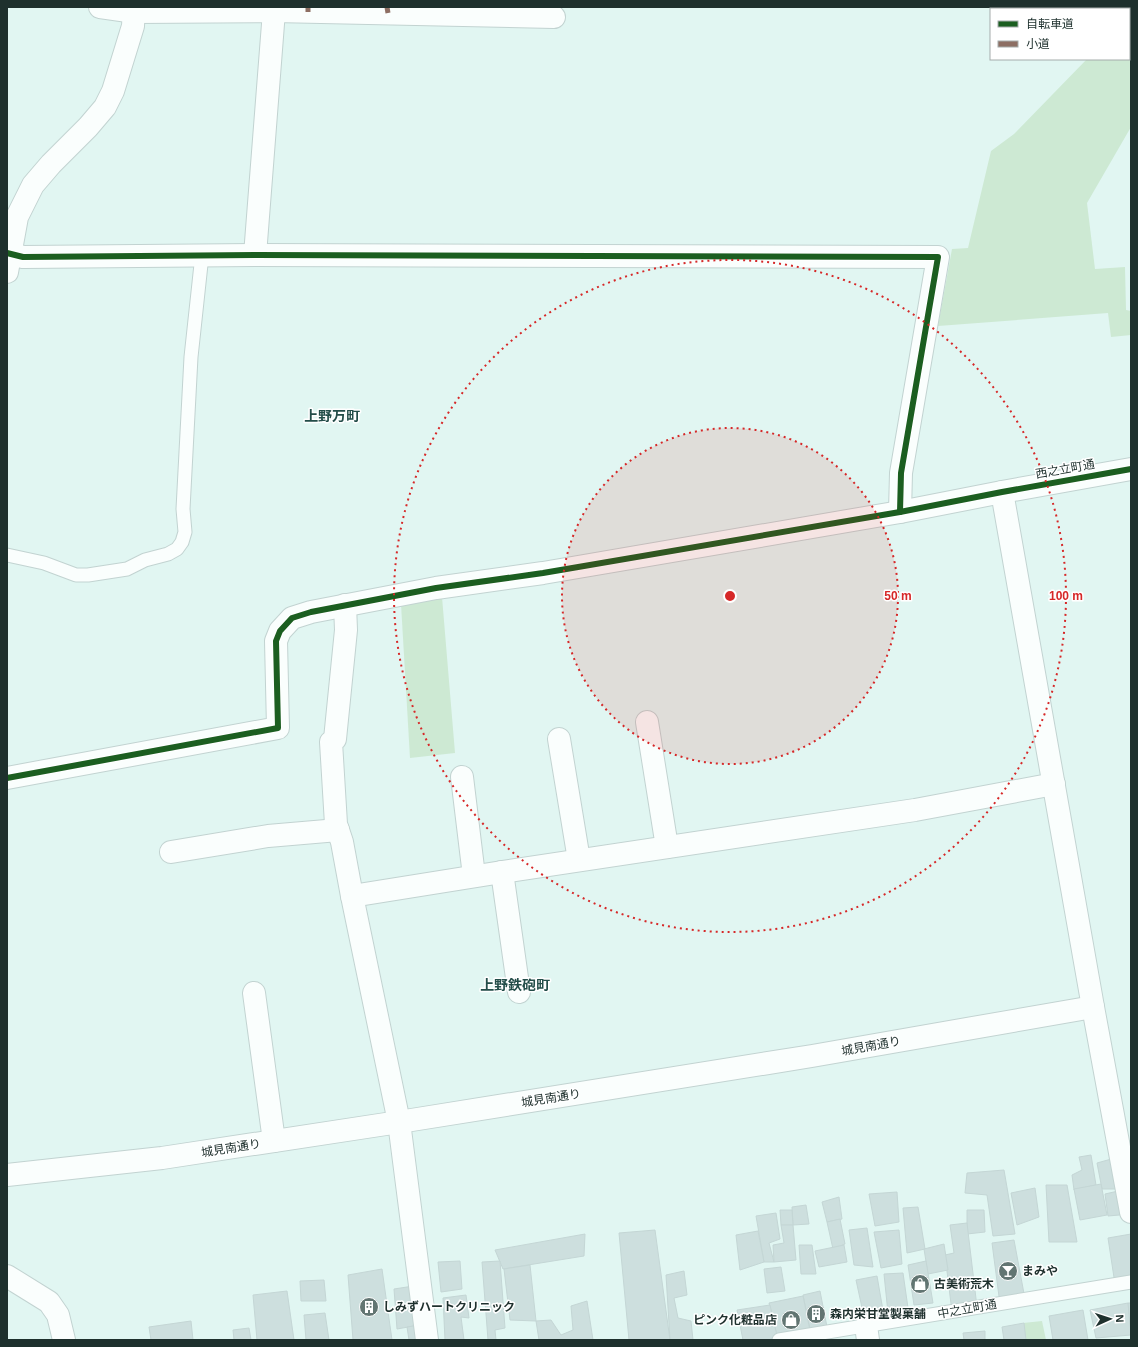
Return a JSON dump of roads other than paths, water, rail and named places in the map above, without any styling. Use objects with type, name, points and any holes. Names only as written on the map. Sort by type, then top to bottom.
[{"type":"street","points":[[100,7],[135,10],[274,11],[554,17]]},
{"type":"street","points":[[135,10],[133,26],[113,91],[105,107],[33,185],[17,217],[8,260],[23,257],[202,255],[938,257],[901,473],[900,512]]},
{"type":"street","points":[[255,255],[274,11]]},
{"type":"street","name":"西之立町通","points":[[7,778],[278,728],[276,641],[280,631],[292,618],[310,612],[436,588],[543,573],[900,512],[1131,468]]},
{"type":"street","points":[[1002,492],[1093,1007],[1131,1212]]},
{"type":"street","points":[[345,605],[346,630],[336,731],[335,739],[331,742],[336,824],[342,842],[399,1122],[427,1340]]},
{"type":"street","points":[[647,722],[667,847]]},
{"type":"street","points":[[559,738],[579,860]]},
{"type":"street","points":[[462,777],[474,876]]},
{"type":"street","points":[[352,896],[474,876],[915,810],[1054,784]]},
{"type":"street","points":[[171,852],[268,836],[338,830]]},
{"type":"street","points":[[502,872],[519,992]]},
{"type":"street","points":[[254,992],[274,1141]]},
{"type":"street","name":"城見南通り","points":[[7,1175],[162,1158],[399,1122],[812,1056],[1093,1007]]},
{"type":"street","points":[[7,1276],[48,1302],[58,1315],[64,1340]]},
{"type":"lane","points":[[7,555],[44,563],[76,575],[88,575],[127,569],[145,560],[168,554],[177,549],[182,542],[184,532],[183,509],[191,356],[202,255]]},
{"type":"lane","name":"中之立町通","points":[[778,1340],[867,1333],[1131,1282]]},
{"type":"place","name":"まみや","points":[[1008,1271]]},
{"type":"place","name":"古美術荒木","points":[[920,1284]]},
{"type":"place","name":"しみずハートクリニック","points":[[369,1307]]},
{"type":"place","name":"森内栄甘堂製菓舗","points":[[816,1314]]},
{"type":"place","name":"ピンク化粧品店","points":[[791,1320]]},
{"type":"district","name":"上野万町","points":[[332,416]]},
{"type":"district","name":"上野鉄砲町","points":[[515,985]]}]
